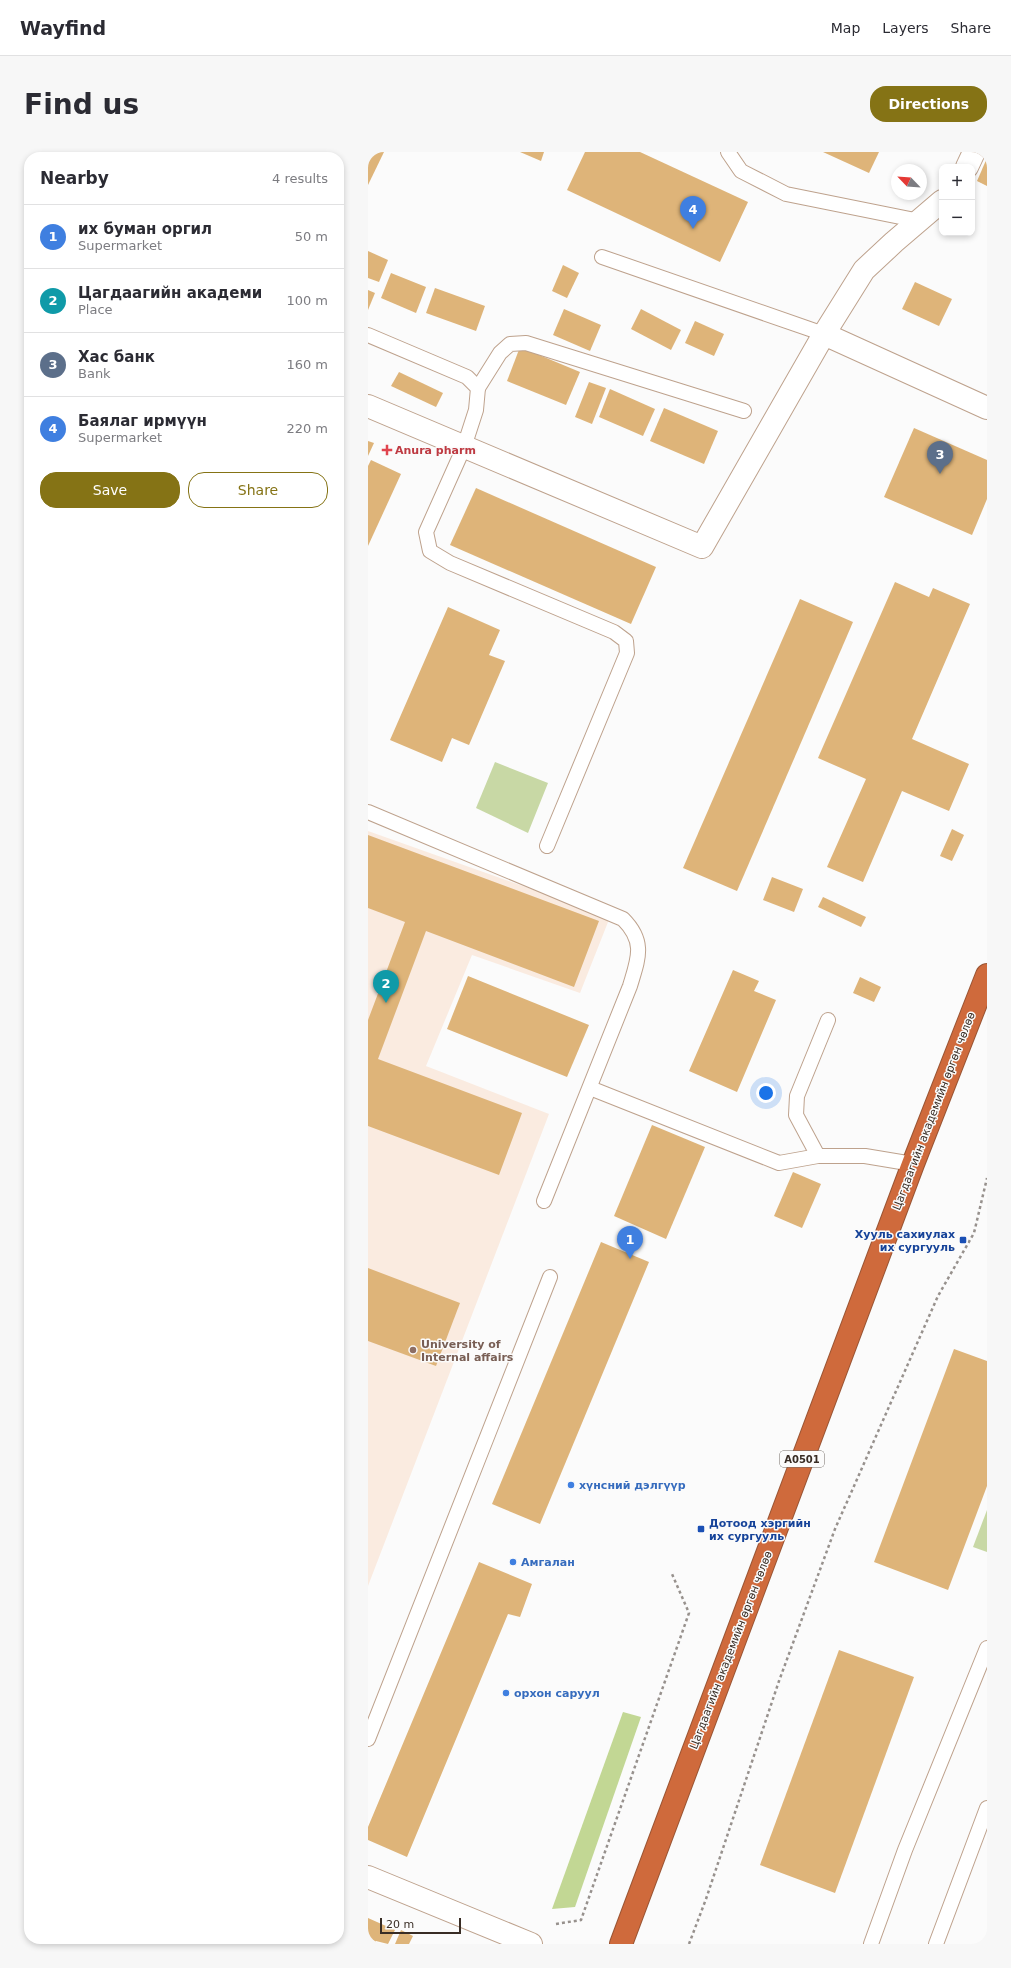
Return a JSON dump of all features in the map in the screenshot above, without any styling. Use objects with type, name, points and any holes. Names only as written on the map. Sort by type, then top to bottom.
[{"type":"highway","name":"Цагдаагийн академийн өргөн чөлөө","points":[[621,1944],[913,1164],[987,975]]},
{"type":"street","points":[[968,164],[974,152]]},
{"type":"street","points":[[368,406],[702,547],[824,334],[864,270],[939,204]]},
{"type":"street","points":[[824,334],[987,408]]},
{"type":"street","points":[[368,1877],[531,1944]]},
{"type":"lane","points":[[728,152],[741,171],[786,194],[920,221]]},
{"type":"lane","points":[[602,257],[824,334]]},
{"type":"lane","points":[[368,335],[467,377],[478,388]]},
{"type":"lane","points":[[548,846],[628,653],[626,641],[614,632],[450,563],[430,551],[426,532],[464,447],[476,410],[478,388],[500,353],[510,344],[526,343],[744,411]]},
{"type":"lane","points":[[368,812],[623,919],[632,927],[637,938],[639,957],[630,986],[544,1201]]},
{"type":"lane","points":[[818,1156],[796,1115],[796,1096],[828,1020]]},
{"type":"lane","points":[[590,1088],[779,1163],[818,1156],[865,1156],[913,1164]]},
{"type":"lane","points":[[368,1739],[550,1277]]},
{"type":"lane","points":[[871,1944],[905,1850],[987,1648]]},
{"type":"lane","points":[[936,1944],[987,1808]]},
{"type":"path","points":[[689,1944],[706,1899],[779,1681],[827,1550],[938,1296],[974,1233],[987,1178]]},
{"type":"path","points":[[556,1924],[581,1920],[689,1613],[672,1574]]},
{"type":"shaded area","name":"University of Internal affairs","points":[[368,831],[610,917],[580,993],[472,955],[426,1066],[549,1114],[368,1586]]},
{"type":"green space","points":[[495,762],[548,783],[528,833],[476,808]]},
{"type":"green space","points":[[987,1510],[987,1552],[973,1547]]},
{"type":"green space","points":[[623,1712],[641,1717],[575,1907],[552,1909]]},
{"type":"building","points":[[368,152],[384,152],[368,185]]},
{"type":"building","points":[[520,152],[544,152],[541,161]]},
{"type":"building","points":[[585,152],[640,152],[748,202],[720,262],[567,190]]},
{"type":"building","points":[[823,152],[879,152],[869,173]]},
{"type":"building","points":[[987,158],[987,186],[977,181]]},
{"type":"building","points":[[368,251],[388,260],[379,282],[368,278]]},
{"type":"building","points":[[563,265],[579,273],[567,298],[552,291]]},
{"type":"building","points":[[391,273],[426,287],[416,313],[381,298]]},
{"type":"building","points":[[915,282],[952,299],[939,326],[902,309]]},
{"type":"building","points":[[435,288],[485,306],[476,331],[426,313]]},
{"type":"building","points":[[368,290],[375,293],[368,310]]},
{"type":"building","points":[[564,309],[601,325],[590,351],[553,335]]},
{"type":"building","points":[[641,309],[681,330],[671,350],[631,329]]},
{"type":"building","points":[[695,321],[724,334],[714,356],[685,343]]},
{"type":"building","points":[[520,347],[580,372],[566,405],[507,381]]},
{"type":"building","points":[[399,372],[443,393],[436,407],[391,386]]},
{"type":"building","points":[[589,382],[606,388],[592,424],[575,417]]},
{"type":"building","points":[[610,389],[655,409],[643,436],[599,417]]},
{"type":"building","points":[[664,408],[718,431],[704,464],[650,441]]},
{"type":"building","points":[[914,428],[987,460],[987,499],[972,535],[884,497]]},
{"type":"building","points":[[368,441],[374,443],[368,456]]},
{"type":"building","points":[[371,460],[401,474],[368,546],[368,466]]},
{"type":"building","points":[[476,488],[656,567],[631,624],[450,545]]},
{"type":"building","points":[[895,582],[929,597],[933,588],[970,604],[912,739],[969,764],[949,811],[902,791],[863,882],[827,867],[866,779],[818,758]]},
{"type":"building","points":[[800,599],[853,622],[737,891],[683,868]]},
{"type":"building","points":[[448,607],[500,630],[489,655],[505,661],[469,745],[452,738],[442,762],[390,740]]},
{"type":"building","points":[[952,829],[964,835],[952,861],[940,856]]},
{"type":"building","points":[[368,835],[599,921],[574,987],[426,931],[378,1059],[522,1113],[499,1175],[368,1126],[368,1020],[405,922],[368,908]]},
{"type":"building","points":[[772,877],[803,889],[794,912],[763,900]]},
{"type":"building","points":[[823,897],[866,917],[861,927],[818,907]]},
{"type":"building","points":[[733,970],[759,981],[754,991],[776,1000],[737,1092],[689,1071]]},
{"type":"building","points":[[468,976],[589,1025],[567,1077],[447,1029]]},
{"type":"building","points":[[860,977],[881,987],[874,1002],[853,993]]},
{"type":"building","points":[[652,1125],[705,1147],[666,1239],[614,1216]]},
{"type":"building","points":[[793,1172],[821,1184],[802,1228],[774,1216]]},
{"type":"building","points":[[601,1242],[649,1262],[540,1524],[492,1504]]},
{"type":"building","points":[[368,1268],[460,1303],[436,1366],[368,1341]]},
{"type":"building","points":[[954,1349],[987,1361],[987,1486],[948,1590],[874,1562]]},
{"type":"building","points":[[479,1562],[532,1584],[520,1617],[508,1614],[407,1857],[368,1840],[368,1827]]},
{"type":"building","points":[[839,1650],[914,1677],[835,1893],[760,1865]]},
{"type":"building","points":[[368,1918],[395,1930],[388,1944],[376,1941],[374,1944],[368,1944]]},
{"type":"building","points":[[401,1930],[413,1936],[409,1944],[395,1944]]},
{"type":"place","name":"Баялаг ирмүүн","points":[[693,229]]},
{"type":"place","name":"Anura pharm","points":[[387,450]]},
{"type":"place","name":"Хас банк","points":[[940,474]]},
{"type":"place","name":"Цагдаагийн академи","points":[[386,1003]]},
{"type":"place","name":"Хууль сахиулах их сургууль","points":[[963,1240]]},
{"type":"place","name":"их буман оргил","points":[[630,1259]]},
{"type":"place","name":"University of Internal affairs","points":[[413,1350]]},
{"type":"place","name":"хүнсний дэлгүүр","points":[[571,1485]]},
{"type":"place","name":"Дотоод хэргийн их сургууль","points":[[701,1529]]},
{"type":"place","name":"Амгалан","points":[[513,1562]]},
{"type":"place","name":"орхон саруул","points":[[506,1693]]}]
